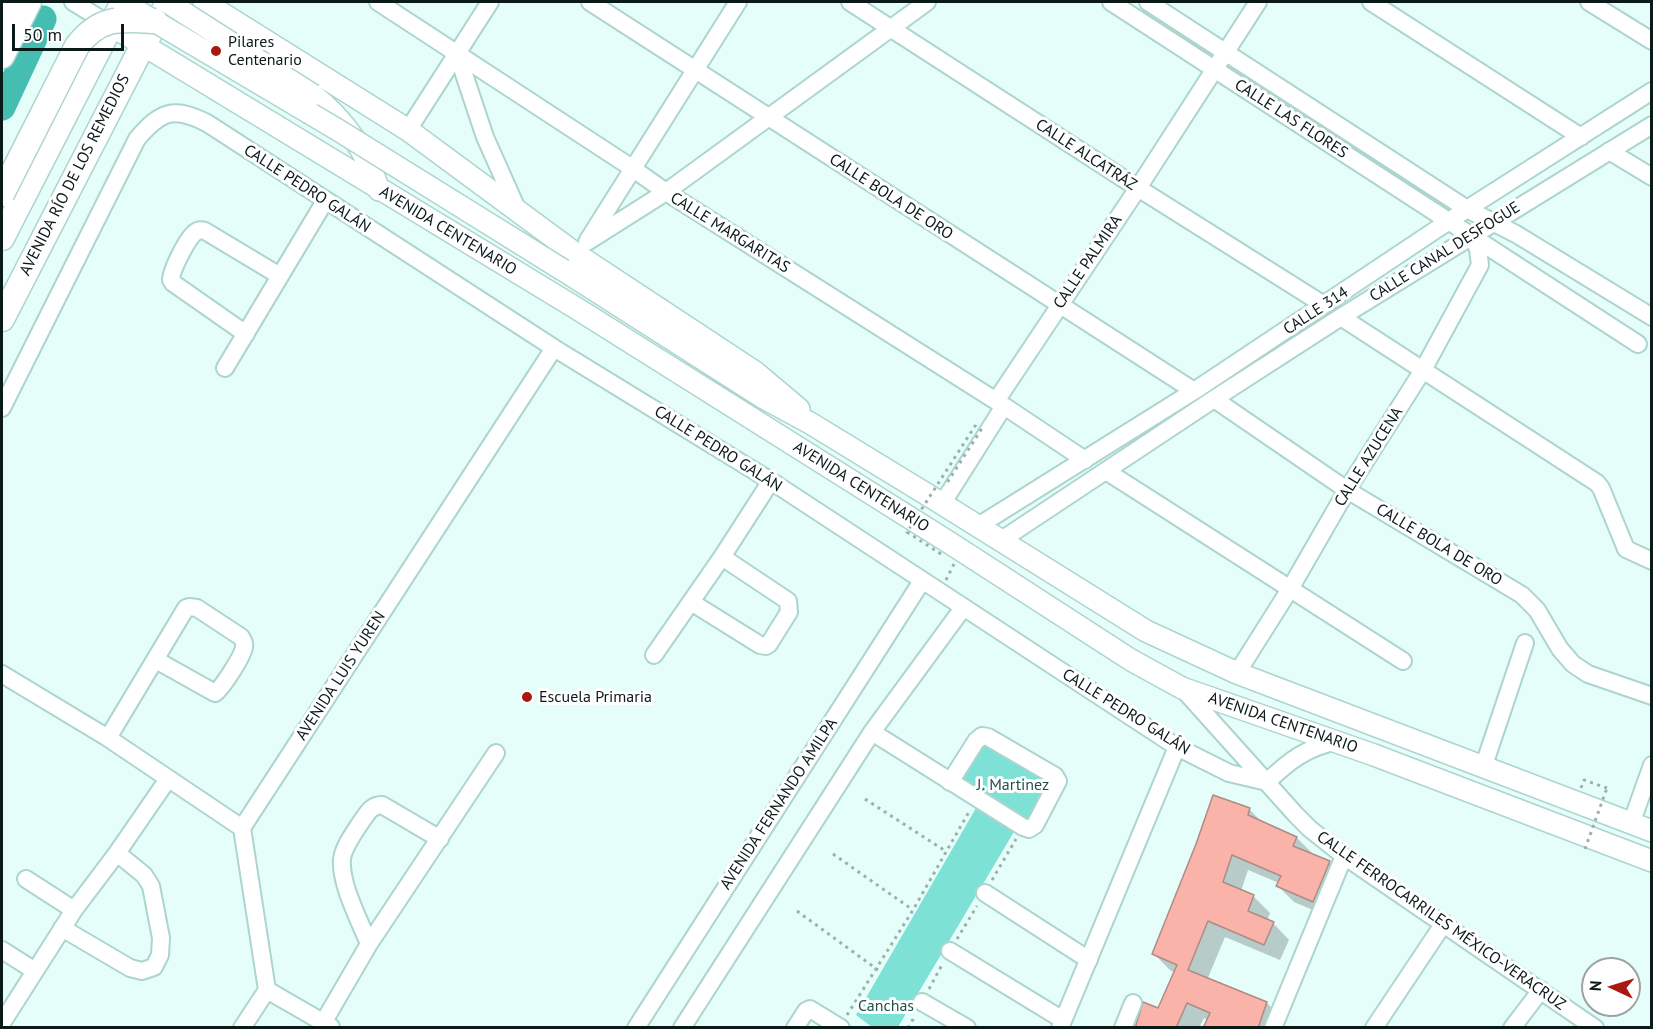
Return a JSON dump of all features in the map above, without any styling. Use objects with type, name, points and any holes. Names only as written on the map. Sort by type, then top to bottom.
[{"type":"highway","points":[[2,16],[9,2]]},
{"type":"highway","points":[[2,56],[29,2]]},
{"type":"highway","points":[[2,238],[112,26],[122,2]]},
{"type":"highway","points":[[2,194],[77,46],[86,34],[98,25],[110,21],[164,8]]},
{"type":"highway","name":"AVENIDA RÍO DE LOS REMEDIOS","points":[[2,319],[142,45],[164,8]]},
{"type":"main road","points":[[122,2],[164,8],[313,95],[338,117],[359,144],[379,190]]},
{"type":"main road","name":"AVENIDA CENTENARIO","points":[[207,4],[408,130],[762,397],[943,495],[978,526],[1000,541],[1146,631],[1237,673],[1652,831]]},
{"type":"main road","points":[[176,66],[170,50],[175,25],[180,18],[207,4]]},
{"type":"main road","name":"AVENIDA CENTENARIO","points":[[164,8],[338,130],[575,255]]},
{"type":"main road","name":"AVENIDA CENTENARIO","points":[[112,26],[576,308],[951,552],[1182,688],[1337,741],[1652,861]]},
{"type":"street","points":[[73,2],[112,26]]},
{"type":"street","name":"CALLE MARGARITAS","points":[[378,2],[666,192],[1000,403],[1084,460]]},
{"type":"street","points":[[408,130],[490,2]]},
{"type":"street","name":"CALLE BOLA DE ORO","points":[[590,2],[1194,391]]},
{"type":"street","points":[[575,255],[738,2]]},
{"type":"street","name":"CALLE ALCATRÁZ","points":[[850,2],[1324,305]]},
{"type":"street","points":[[575,255],[666,192],[927,2]]},
{"type":"street","name":"CALLE LAS FLORES","points":[[1111,2],[1638,344]]},
{"type":"street","name":"CALLE LAS FLORES","points":[[1148,2],[1467,209],[1494,221],[1652,317]]},
{"type":"street","name":"CALLE PALMIRA","points":[[943,495],[1059,305],[1138,188],[1258,2]]},
{"type":"street","points":[[1371,2],[1581,137]]},
{"type":"street","points":[[1589,2],[1652,41]]},
{"type":"street","points":[[457,53],[485,137],[520,214]]},
{"type":"street","name":"CALLE 314","points":[[978,526],[1194,391],[1467,209],[1652,92]]},
{"type":"street","name":"CALLE PEDRO GALÁN","points":[[2,408],[137,139],[152,121],[170,112],[190,114],[554,348],[771,482],[1177,747],[1229,773],[1267,782]]},
{"type":"street","name":"CALLE CANAL DESFOGUE","points":[[1000,541],[1341,317],[1652,124]]},
{"type":"street","points":[[1609,151],[1652,177]]},
{"type":"street","points":[[225,368],[325,201]]},
{"type":"street","points":[[246,334],[173,283],[171,274],[177,261],[193,234],[201,230],[280,276]]},
{"type":"street","name":"CALLE AZUCENA","points":[[1237,673],[1290,589],[1347,490],[1423,370],[1480,264],[1478,249],[1472,235]]},
{"type":"street","points":[[1341,317],[1599,484],[1626,549],[1652,561]]},
{"type":"street","name":"AVENIDA LUIS YUREN","points":[[242,828],[554,348]]},
{"type":"street","name":"CALLE BOLA DE ORO","points":[[1214,399],[1347,490],[1522,595],[1537,610],[1560,649],[1573,664],[1588,674],[1652,696]]},
{"type":"street","points":[[1107,471],[1403,661]]},
{"type":"street","points":[[654,655],[771,482]]},
{"type":"street","points":[[691,602],[760,645],[769,644],[789,612],[788,601],[722,557]]},
{"type":"street","name":"AVENIDA FERNANDO AMILPA","points":[[636,1028],[922,582]]},
{"type":"street","points":[[108,738],[184,612],[189,607],[197,609],[242,637],[244,644],[242,652],[221,688],[214,693],[156,660]]},
{"type":"street","points":[[682,1028],[872,732],[963,608]]},
{"type":"street","points":[[1483,768],[1525,643]]},
{"type":"street","points":[[2,674],[108,738],[242,828],[267,990],[242,1028]]},
{"type":"street","name":"CALLE FERROCARRILES MÉXICO-VERACRUZ","points":[[1182,688],[1310,829],[1344,856],[1595,1028]]},
{"type":"street","points":[[1198,757],[1210,757],[1219,751],[1222,736],[1218,728]]},
{"type":"street","points":[[872,732],[950,782],[1029,829],[1035,825],[1058,781],[1055,776],[988,737],[982,736],[978,738],[950,782]]},
{"type":"street","points":[[1267,782],[1303,752],[1337,741]]},
{"type":"street","points":[[950,951],[1061,1024],[1177,747]]},
{"type":"street","points":[[267,990],[327,1025],[369,944],[496,753]]},
{"type":"street","points":[[1631,824],[1652,765]]},
{"type":"street","points":[[2,1023],[74,910],[168,779]]},
{"type":"street","points":[[369,944],[347,887],[342,862],[356,830],[374,807],[382,805],[440,839]]},
{"type":"street","points":[[62,928],[130,968],[142,970],[154,967],[160,956],[161,938],[151,886],[144,875],[117,853]]},
{"type":"street","points":[[1274,1026],[1344,856]]},
{"type":"street","points":[[26,879],[74,910]]},
{"type":"street","points":[[985,893],[1089,960]]},
{"type":"street","points":[[1374,1028],[1444,923]]},
{"type":"street","points":[[2,950],[35,971]]},
{"type":"street","points":[[1512,1028],[1540,990]]},
{"type":"street","points":[[922,1002],[967,1028]]},
{"type":"street","points":[[1123,1028],[1133,1003]]},
{"type":"street","points":[[795,1028],[808,1009],[840,1027]]},
{"type":"path","points":[[940,592],[951,552],[907,532],[975,426],[981,430],[943,495]]},
{"type":"path","points":[[1584,780],[1607,788],[1585,849]]},
{"type":"path","points":[[840,1027],[914,910],[977,798]]},
{"type":"path","points":[[864,799],[947,852]]},
{"type":"path","points":[[833,854],[914,910]]},
{"type":"path","points":[[797,911],[878,970]]},
{"type":"green space","name":"J. Martinez","points":[[986,731],[1057,776],[1026,823],[1021,820],[898,1027],[872,1027],[856,1015],[983,796],[955,777]]},
{"type":"building","points":[[1213,795],[1250,808],[1248,815],[1297,837],[1293,846],[1330,861],[1313,902],[1276,886],[1281,876],[1232,855],[1223,882],[1254,895],[1248,911],[1274,922],[1264,945],[1208,921],[1188,970],[1267,1002],[1258,1028],[1203,1028],[1210,1013],[1187,1003],[1176,1028],[1135,1028],[1143,1002],[1158,1008],[1177,965],[1152,954]]},
{"type":"waterway","points":[[2,107],[43,19]]},
{"type":"place","name":"Pilares Centenario","points":[[216,51]]},
{"type":"place","name":"Escuela Primaria","points":[[527,697]]},
{"type":"park label","name":"Canchas","points":[[886,1006]]}]
